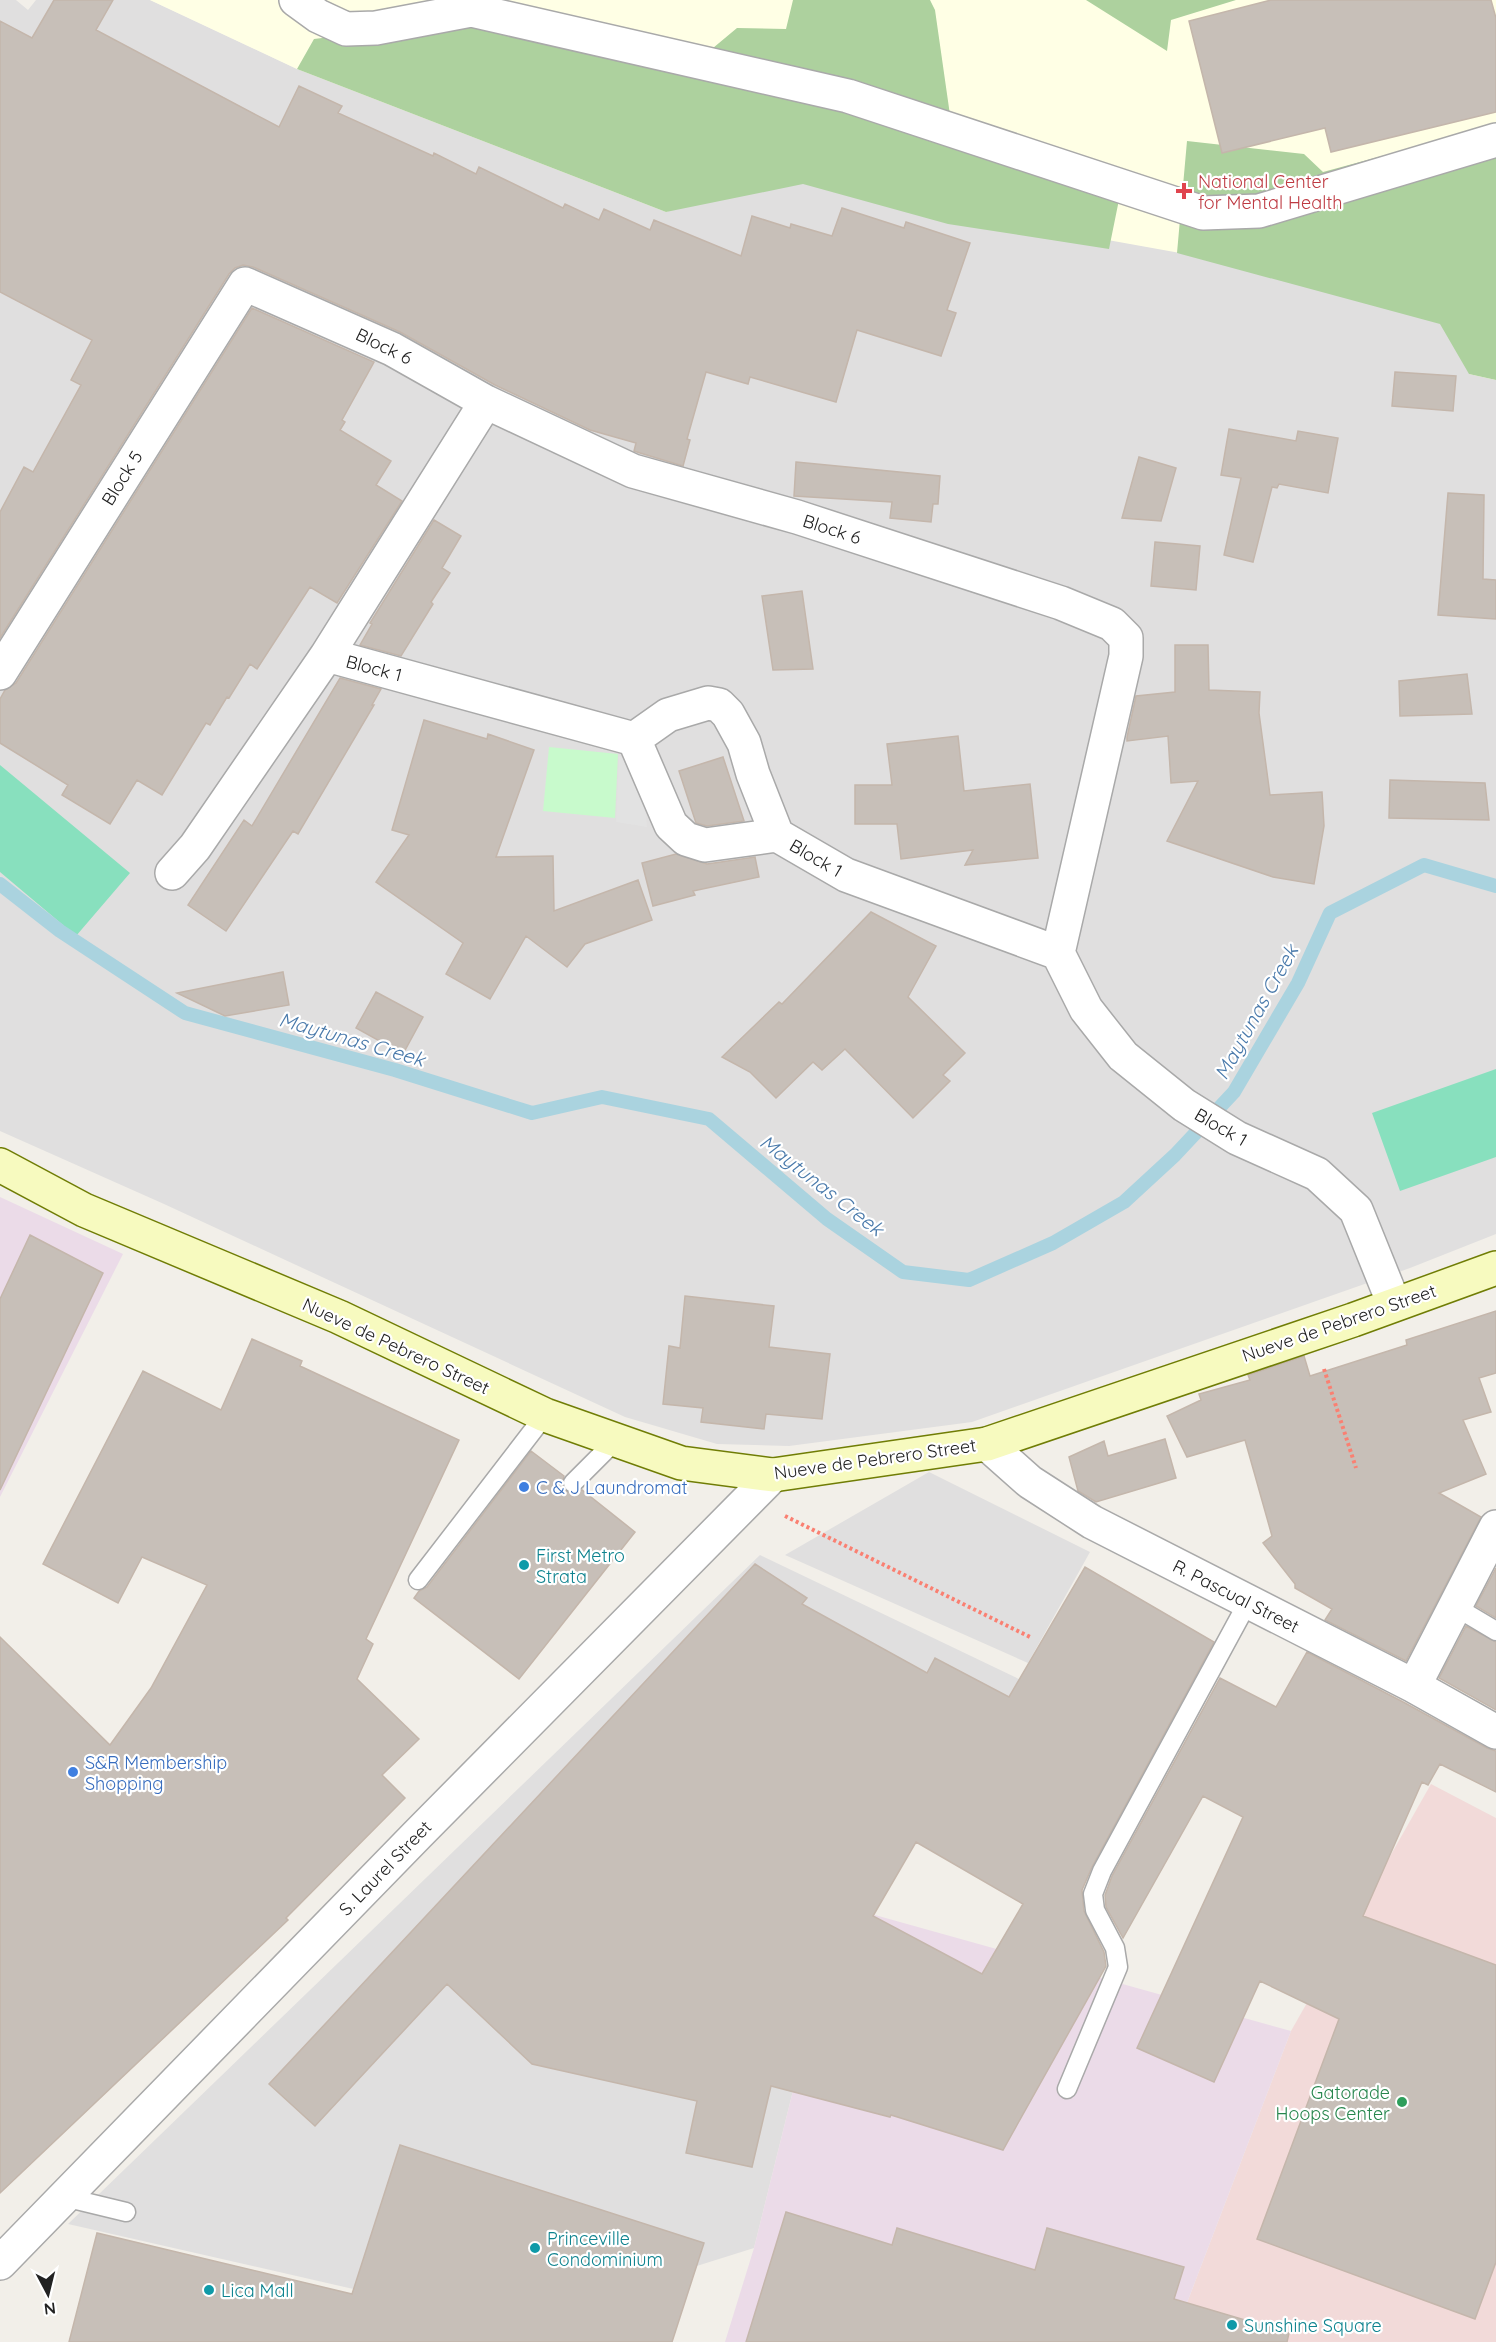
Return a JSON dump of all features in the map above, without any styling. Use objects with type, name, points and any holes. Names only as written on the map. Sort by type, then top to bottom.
[{"type":"main road","name":"Nueve de Pebrero Street","points":[[0,1165],[84,1210],[339,1317],[545,1414],[681,1463],[762,1487],[987,1444],[1312,1334],[1496,1268]]},
{"type":"street","points":[[296,0],[318,16],[346,29],[376,28],[471,10],[848,96],[1203,213],[1259,211],[1496,140]]},
{"type":"street","name":"Block 6","points":[[246,284],[392,349],[486,402],[633,471],[797,517],[1061,603],[1112,624],[1126,638],[1126,656],[1058,952]]},
{"type":"street","name":"Block 5","points":[[0,673],[246,284]]},
{"type":"street","points":[[327,655],[486,402]]},
{"type":"street","name":"Block 1","points":[[172,873],[195,847],[327,655],[634,740],[671,825],[686,839],[705,845],[777,835],[846,875],[1058,952],[1086,1009],[1123,1056],[1184,1105],[1237,1138],[1317,1174],[1356,1210],[1394,1304]]},
{"type":"street","points":[[634,740],[668,715],[708,703],[719,705],[728,714],[744,743],[753,774],[777,835]]},
{"type":"street","name":"R. Pascual Street","points":[[987,1444],[1030,1482],[1092,1522],[1414,1686],[1496,1732]]},
{"type":"street","name":"S. Laurel Street","points":[[0,2263],[418,1834],[762,1487]]},
{"type":"street","points":[[1414,1686],[1454,1606],[1494,1536]]},
{"type":"lane","points":[[428,0],[471,10]]},
{"type":"lane","points":[[418,1580],[545,1414]]},
{"type":"lane","points":[[573,1484],[616,1440]]},
{"type":"lane","points":[[1067,2088],[1119,1967],[1115,1948],[1095,1910],[1094,1894],[1102,1871],[1248,1602]]},
{"type":"lane","points":[[1454,1606],[1496,1631]]},
{"type":"lane","points":[[64,2197],[126,2212]]},
{"type":"path","points":[[1312,1334],[1356,1468]]},
{"type":"path","points":[[762,1487],[1032,1638]]},
{"type":"shaded area","points":[[0,0],[16,0],[28,10],[36,0],[150,0],[297,69],[784,169],[1493,309],[1469,374],[1496,380],[1496,1234],[1410,1268],[972,1422],[789,1446],[717,1444],[625,1417],[164,1204],[0,1131]]},
{"type":"shaded area","name":"National Center for Mental Health","points":[[150,0],[1496,0],[1496,380],[1469,374],[1492,309],[985,218],[784,169],[666,212],[297,69]]},
{"type":"shaded area","points":[[619,756],[642,766],[647,827],[616,822]]},
{"type":"shaded area","points":[[0,1197],[123,1254],[0,1497]]},
{"type":"shaded area","points":[[929,1472],[1090,1552],[1028,1663],[785,1555]]},
{"type":"shaded area","points":[[760,1555],[1023,1681],[839,1905],[754,2248],[455,2342],[396,2342],[406,2301],[68,2224]]},
{"type":"shaded area","points":[[1431,1784],[1496,1818],[1496,2342],[1172,2342],[1291,2031]]},
{"type":"shaded area","points":[[839,1905],[1291,2031],[1172,2342],[725,2342],[754,2248]]},
{"type":"green space","points":[[793,0],[930,0],[935,10],[950,115],[1124,175],[1109,249],[948,224],[803,184],[666,212],[297,69],[314,39],[468,20],[713,48],[737,28],[786,29]]},
{"type":"green space","points":[[1086,0],[1236,0],[1171,20],[1167,51]]},
{"type":"green space","points":[[1496,125],[1496,380],[1469,374],[1440,324],[1177,253],[1187,141],[1304,154],[1323,172]]},
{"type":"green space","points":[[549,747],[618,754],[615,818],[543,811]]},
{"type":"green space","points":[[0,765],[130,873],[76,936],[0,872]]},
{"type":"green space","points":[[1496,1069],[1496,1157],[1400,1191],[1372,1113]]},
{"type":"building","points":[[54,0],[113,0],[96,30],[279,127],[299,86],[342,106],[338,113],[433,156],[434,153],[476,174],[479,167],[563,208],[565,204],[599,220],[604,209],[650,230],[654,220],[741,256],[752,216],[790,228],[791,224],[832,236],[842,208],[904,228],[906,222],[970,243],[947,310],[956,313],[941,356],[857,330],[836,402],[750,377],[748,384],[706,372],[687,439],[690,440],[683,466],[634,451],[636,443],[590,430],[495,385],[400,332],[253,267],[243,265],[235,268],[229,274],[0,638],[0,512],[24,467],[33,472],[81,385],[71,380],[92,340],[0,292],[0,21],[32,38]]},
{"type":"building","points":[[1271,0],[1491,0],[1496,18],[1496,112],[1331,152],[1325,128],[1222,153],[1189,21]]},
{"type":"building","points":[[252,308],[374,362],[342,420],[345,422],[340,430],[391,461],[376,485],[402,501],[337,603],[310,587],[257,669],[250,664],[210,725],[206,723],[162,795],[137,780],[110,824],[62,795],[68,785],[0,743],[0,699],[5,690],[16,683]]},
{"type":"building","points":[[1395,372],[1456,376],[1453,411],[1392,406]]},
{"type":"building","points":[[1229,429],[1296,441],[1298,431],[1338,438],[1328,493],[1279,484],[1277,488],[1272,487],[1253,562],[1224,555],[1241,478],[1221,475]]},
{"type":"building","points":[[1139,457],[1176,468],[1161,521],[1122,518]]},
{"type":"building","points":[[796,462],[940,476],[938,504],[933,504],[931,522],[890,518],[892,502],[794,496]]},
{"type":"building","points":[[1448,493],[1484,495],[1483,579],[1496,580],[1496,619],[1438,615]]},
{"type":"building","points":[[434,520],[461,536],[442,568],[450,573],[431,602],[433,604],[401,656],[360,645],[372,624],[370,623]]},
{"type":"building","points":[[1155,542],[1200,546],[1196,590],[1151,586]]},
{"type":"building","points":[[802,591],[813,669],[773,670],[762,596]]},
{"type":"building","points":[[1175,645],[1208,645],[1209,690],[1260,692],[1259,713],[1270,795],[1322,792],[1324,826],[1314,884],[1273,877],[1167,841],[1198,781],[1171,783],[1168,736],[1127,741],[1127,737],[1136,696],[1175,692]]},
{"type":"building","points":[[1467,674],[1472,714],[1400,716],[1399,681]]},
{"type":"building","points":[[340,678],[381,689],[372,705],[374,705],[298,834],[293,831],[226,931],[188,905],[244,820],[252,826]]},
{"type":"building","points":[[424,720],[487,739],[488,734],[534,750],[496,857],[553,856],[554,911],[638,880],[652,920],[585,944],[567,967],[526,936],[490,999],[446,974],[463,943],[376,882],[409,835],[392,830]]},
{"type":"building","points":[[958,736],[964,791],[1030,784],[1038,858],[965,865],[973,850],[901,859],[897,824],[855,824],[855,785],[892,785],[887,744]]},
{"type":"building","points":[[723,757],[744,821],[707,826],[696,823],[679,771]]},
{"type":"building","points":[[1390,780],[1485,783],[1489,820],[1389,818]]},
{"type":"building","points":[[676,854],[707,864],[755,857],[759,877],[693,891],[695,895],[653,906],[642,863]]},
{"type":"building","points":[[871,912],[936,946],[908,997],[965,1053],[943,1075],[950,1081],[913,1118],[845,1049],[822,1070],[813,1062],[776,1098],[750,1072],[722,1057],[779,1002],[782,1004]]},
{"type":"building","points":[[283,972],[289,1005],[225,1016],[177,993]]},
{"type":"building","points":[[376,992],[423,1017],[403,1054],[356,1028]]},
{"type":"building","points":[[30,1235],[103,1273],[0,1490],[0,1299]]},
{"type":"building","points":[[685,1296],[774,1306],[769,1347],[830,1354],[822,1419],[766,1414],[764,1429],[701,1422],[703,1408],[663,1404],[669,1346],[680,1348]]},
{"type":"building","points":[[1496,1311],[1496,1373],[1479,1378],[1491,1412],[1463,1420],[1486,1474],[1439,1493],[1481,1517],[1406,1661],[1325,1620],[1332,1609],[1295,1588],[1295,1584],[1263,1543],[1272,1536],[1245,1440],[1187,1457],[1167,1416],[1201,1400],[1199,1394],[1250,1380],[1248,1375],[1304,1356],[1310,1376],[1407,1345],[1406,1340]]},
{"type":"building","points":[[252,1339],[302,1361],[300,1366],[459,1440],[366,1639],[373,1644],[357,1679],[419,1739],[382,1775],[405,1798],[286,1918],[288,1920],[0,2193],[0,1637],[110,1745],[151,1688],[207,1585],[142,1557],[118,1603],[43,1564],[143,1371],[221,1410]]},
{"type":"building","points":[[1165,1439],[1176,1478],[1096,1502],[1078,1491],[1069,1457],[1104,1441],[1108,1456]]},
{"type":"building","name":"First Metro Strata","points":[[531,1451],[564,1476],[562,1485],[566,1491],[575,1494],[582,1490],[635,1532],[519,1679],[414,1598],[419,1591],[427,1587]]},
{"type":"building","points":[[755,1564],[807,1598],[802,1604],[927,1673],[935,1658],[1009,1697],[1085,1567],[1214,1642],[1092,1867],[1082,1890],[1084,1911],[1104,1952],[1106,1966],[1003,2150],[891,2115],[890,2117],[771,2086],[752,2167],[686,2153],[697,2101],[532,2064],[447,1984],[315,2126],[269,2084]],"holes":[[[916,1842],[1023,1904],[982,1974],[873,1916]]]},
{"type":"building","points":[[1496,1568],[1496,1618],[1476,1606]]},
{"type":"building","points":[[1466,1626],[1496,1642],[1496,1710],[1439,1678]]},
{"type":"building","points":[[1307,1652],[1496,1751],[1496,1792],[1440,1764],[1428,1785],[1422,1782],[1363,1916],[1496,1965],[1496,2262],[1475,2319],[1257,2239],[1339,2019],[1260,1981],[1214,2082],[1137,2048],[1243,1817],[1203,1796],[1123,1938],[1106,1907],[1105,1895],[1112,1876],[1220,1678],[1276,1707]]},
{"type":"building","name":"Princeville Condominium","points":[[400,2145],[704,2243],[672,2342],[69,2342],[97,2233],[352,2294]]},
{"type":"building","points":[[786,2212],[892,2245],[897,2228],[1035,2270],[1047,2228],[1184,2267],[1174,2299],[1289,2333],[1287,2342],[746,2342]]},
{"type":"waterway","name":"Maytunas Creek","points":[[0,884],[60,931],[185,1013],[395,1070],[532,1113],[602,1097],[709,1119],[827,1219],[903,1272],[969,1280],[1053,1243],[1124,1202],[1175,1155],[1234,1092],[1298,983],[1330,913],[1424,865],[1496,886]]},
{"type":"place","name":"National Center for Mental Health","points":[[1184,191]]},
{"type":"place","name":"C & J Laundromat","points":[[524,1487]]},
{"type":"place","name":"First Metro Strata","points":[[524,1565]]},
{"type":"place","name":"S&R Membership Shopping","points":[[73,1772]]},
{"type":"place","name":"Gatorade Hoops Center","points":[[1402,2102]]},
{"type":"place","name":"Princeville Condominium","points":[[535,2248]]},
{"type":"place","name":"Lica Mall","points":[[209,2290]]},
{"type":"place","name":"Sunshine Square","points":[[1232,2325]]}]
